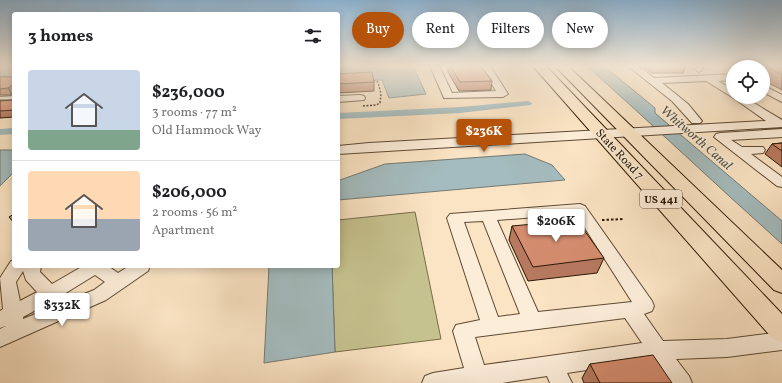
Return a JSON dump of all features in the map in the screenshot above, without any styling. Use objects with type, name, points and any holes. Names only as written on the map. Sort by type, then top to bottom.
[{"type":"main road","name":"State Road 7","points":[[555,84],[782,331]]},
{"type":"main road","name":"State Road 7","points":[[579,84],[782,284]]},
{"type":"street","points":[[442,84],[448,96],[503,94],[496,84]]},
{"type":"street","points":[[655,84],[688,111],[696,121]]},
{"type":"street","points":[[770,92],[782,99]]},
{"type":"street","points":[[340,99],[360,98]]},
{"type":"street","points":[[0,100],[12,99]]},
{"type":"street","points":[[748,104],[779,123]]},
{"type":"street","points":[[671,126],[696,121],[779,123]]},
{"type":"street","points":[[340,141],[374,138],[779,123]]},
{"type":"street","points":[[779,123],[720,137],[782,183]]},
{"type":"street","points":[[340,150],[598,130]]},
{"type":"street","points":[[739,151],[759,150]]},
{"type":"street","points":[[478,380],[463,331],[492,326],[630,310],[645,306],[580,209],[455,218],[492,326]]},
{"type":"street","points":[[488,216],[532,321]]},
{"type":"street","points":[[7,322],[8,281],[16,268]]},
{"type":"street","points":[[32,268],[32,275],[47,291]]},
{"type":"street","points":[[7,322],[78,268]]},
{"type":"street","points":[[47,291],[103,271],[117,268]]},
{"type":"street","points":[[103,271],[126,268]]},
{"type":"street","points":[[7,322],[53,314],[100,295],[103,271]]},
{"type":"street","points":[[630,310],[681,383]]},
{"type":"street","points":[[433,383],[557,374],[659,350],[727,348],[782,342]]},
{"type":"path","points":[[596,220],[624,218]]},
{"type":"shaded area","points":[[415,212],[441,339],[335,352],[332,268],[340,268],[340,220]]},
{"type":"water","points":[[384,84],[421,84],[426,94],[389,98]]},
{"type":"water","points":[[607,84],[626,84],[655,108],[655,113],[782,221],[782,244],[733,200]]},
{"type":"water","points":[[0,150],[12,150],[12,174],[0,186]]},
{"type":"water","points":[[525,154],[552,165],[565,180],[340,200],[340,180],[385,164]]},
{"type":"water","points":[[269,268],[332,268],[335,352],[264,363]]},
{"type":"building","points":[[0,84],[12,84],[8,88],[0,89]]},
{"type":"building","points":[[12,100],[12,110],[0,111],[0,101]]},
{"type":"building","points":[[782,143],[782,151],[772,144]]},
{"type":"building","points":[[577,220],[604,258],[533,267],[512,226]]},
{"type":"building","points":[[653,355],[672,383],[600,383],[590,364]]},
{"type":"waterway","points":[[340,116],[460,110],[528,103]]},
{"type":"waterway","points":[[0,132],[12,131]]},
{"type":"water label","name":"Whitworth Canal","points":[[697,137]]}]
